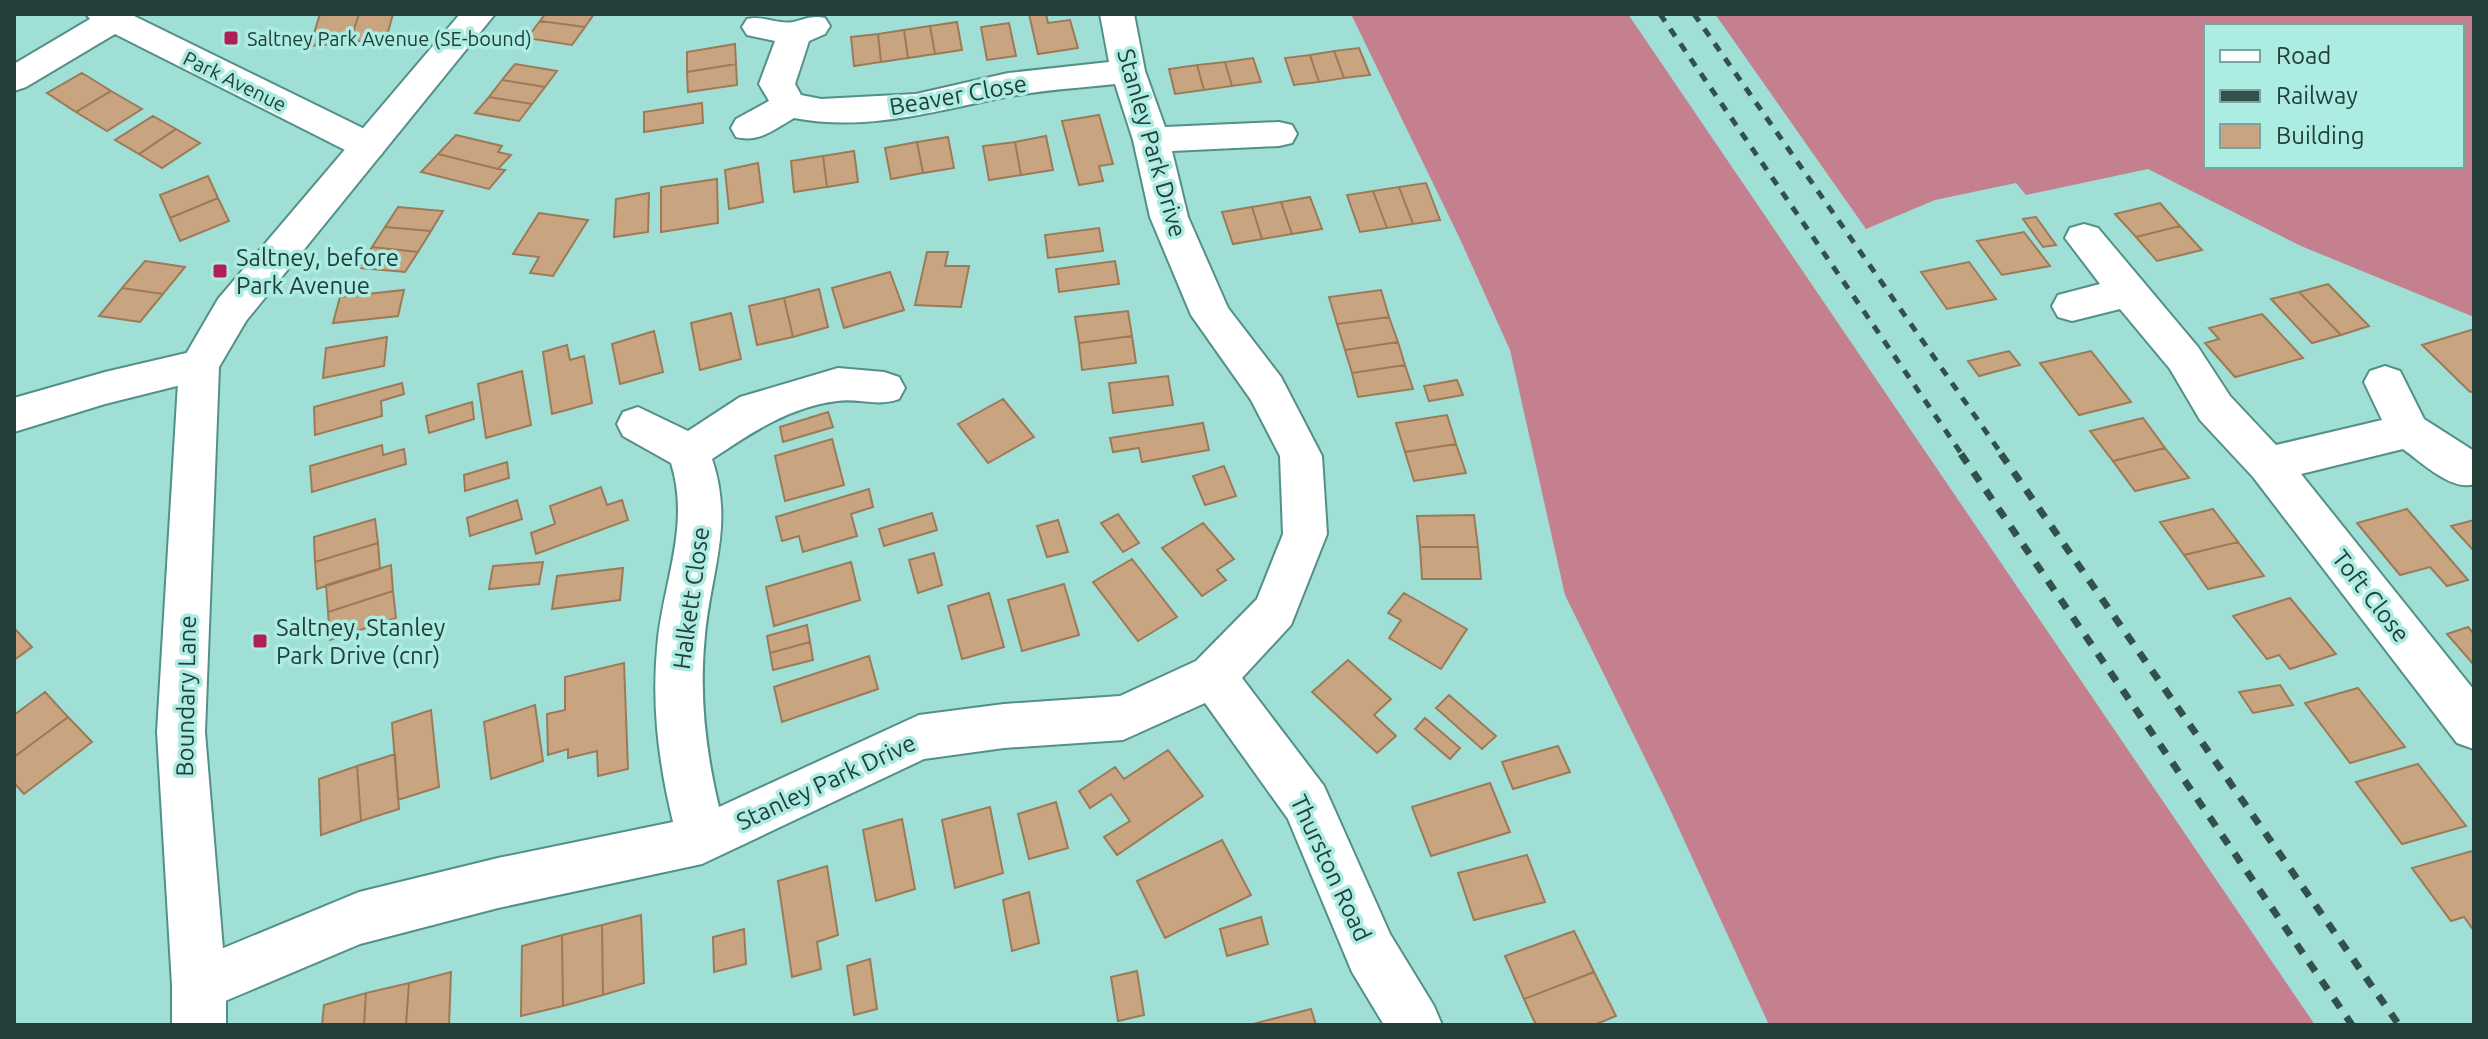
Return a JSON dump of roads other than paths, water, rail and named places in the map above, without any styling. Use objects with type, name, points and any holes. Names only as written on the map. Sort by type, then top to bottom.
[{"type":"street","name":"Boundary Lane","points":[[199,1005],[181,732],[199,366],[232,310],[478,14]]},
{"type":"street","name":"Stanley Park Drive","points":[[199,1005],[359,918],[498,883],[702,840],[919,737],[1004,726],[1123,718],[1213,676],[1275,611],[1305,534],[1301,456],[1266,389],[1211,315],[1169,217],[1151,140],[1128,71],[1117,14]]},
{"type":"street","name":"Park Avenue","points":[[108,17],[368,146]]},
{"type":"street","points":[[14,79],[108,17]]},
{"type":"street","points":[[749,128],[789,105],[777,84],[804,30],[759,27]]},
{"type":"street","name":"Beaver Close","points":[[789,105],[821,111],[916,106],[1008,85],[1128,71]]},
{"type":"street","points":[[1151,140],[1278,135]]},
{"type":"street","name":"Toft Close","points":[[2084,238],[2184,358],[2215,408],[2268,465],[2474,727]]},
{"type":"street","points":[[2072,306],[2129,292]]},
{"type":"street","points":[[14,415],[105,388],[199,366]]},
{"type":"street","points":[[2385,382],[2408,431],[2467,469]]},
{"type":"street","points":[[638,424],[689,452],[755,409],[838,384],[884,388]]},
{"type":"street","points":[[2268,465],[2408,431]]},
{"type":"street","name":"Halkett Close","points":[[689,452],[700,481],[703,531],[684,623],[678,692],[681,752],[702,840]]},
{"type":"street","name":"Thurston Road","points":[[1213,676],[1306,803],[1371,953],[1415,1025]]},
{"type":"railway","points":[[1660,14],[1963,456]]},
{"type":"railway","points":[[1694,14],[2003,456]]},
{"type":"railway","points":[[1961,454],[2352,1025]]},
{"type":"railway","points":[[2001,454],[2399,1025]]},
{"type":"place","name":"Saltney Park Avenue (SE-bound)","points":[[231,38]]},
{"type":"place","name":"Saltney, before Park Avenue","points":[[220,271]]},
{"type":"place","name":"Saltney, Stanley Park Drive (cnr)","points":[[260,641]]}]
